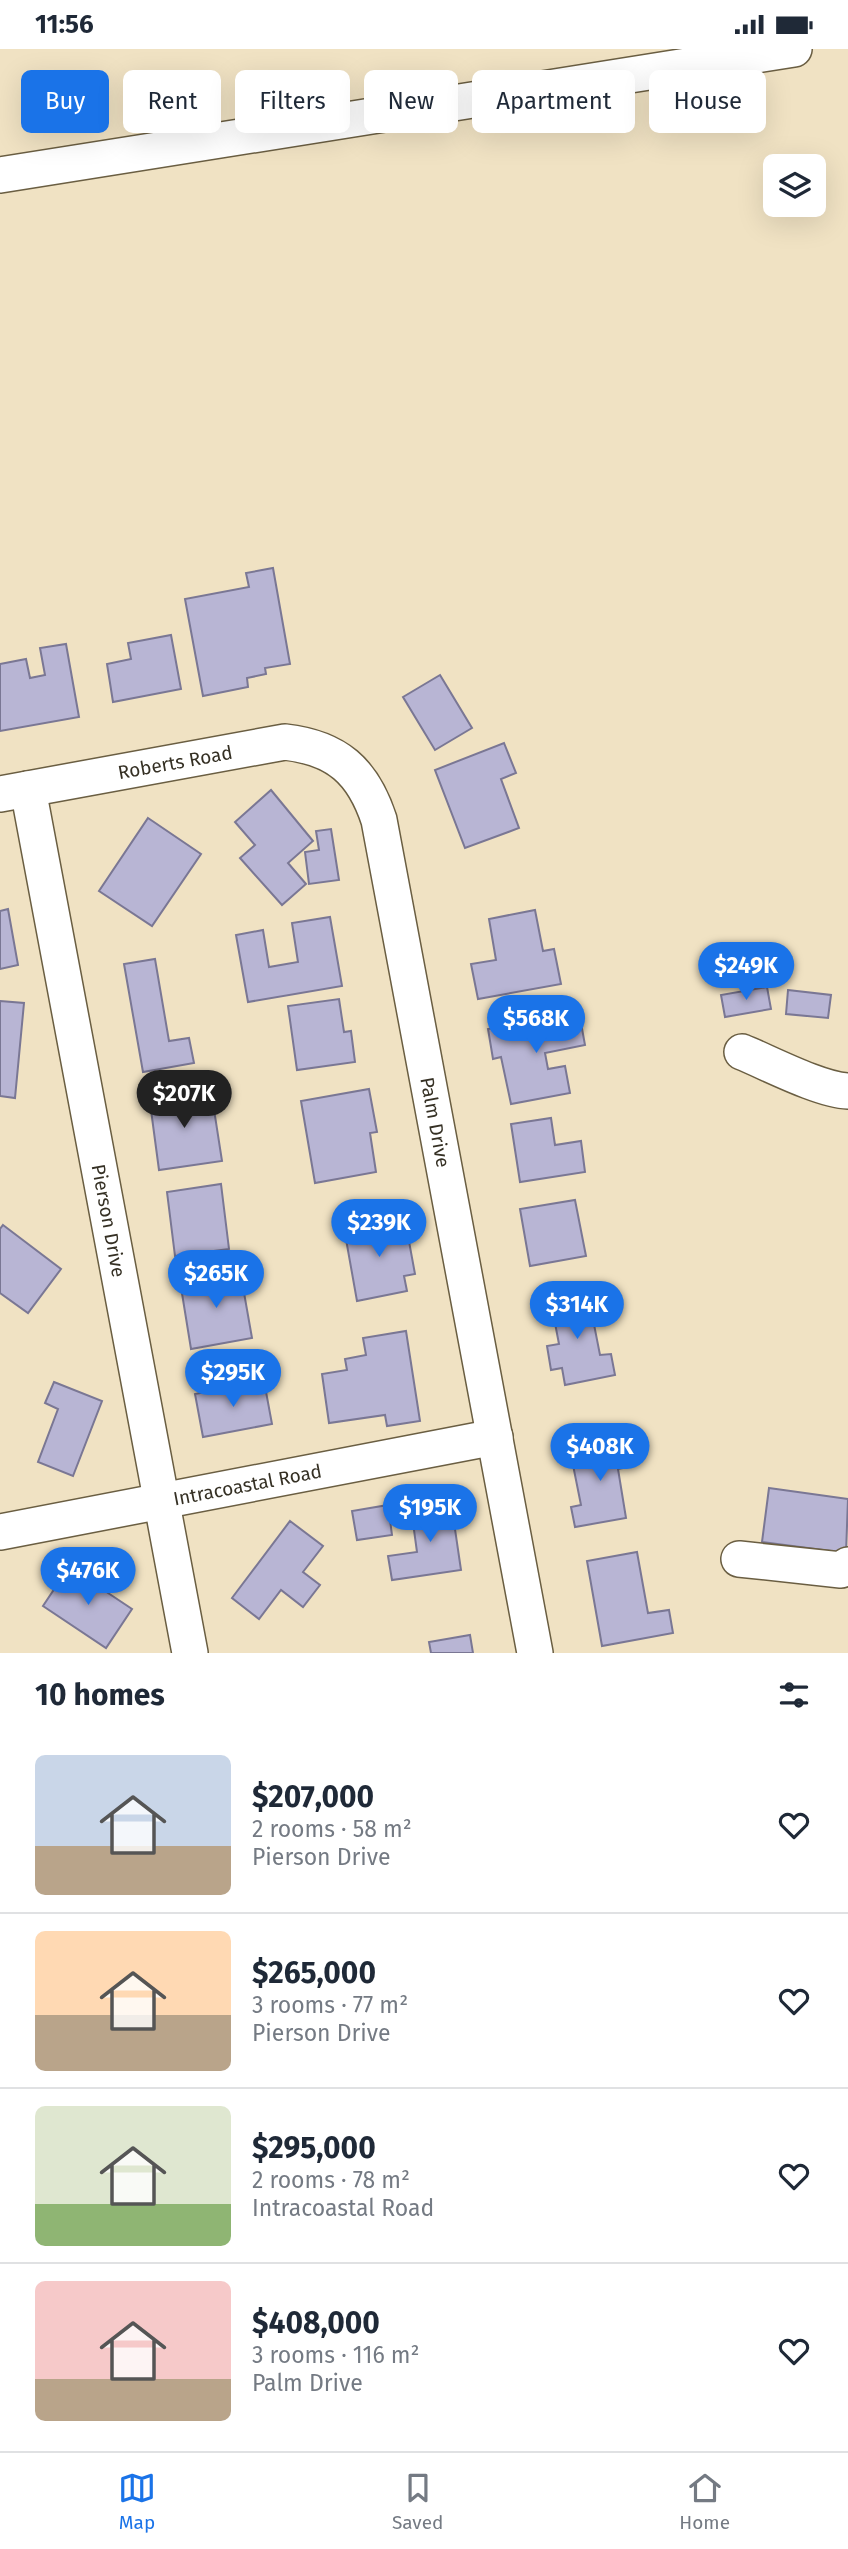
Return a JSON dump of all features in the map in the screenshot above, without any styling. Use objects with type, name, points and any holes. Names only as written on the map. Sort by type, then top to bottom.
[{"type":"street","points":[[0,175],[794,49]]},
{"type":"street","name":"Roberts Road","points":[[14,791],[285,742],[307,745],[328,753],[346,765]]},
{"type":"street","name":"Palm Drive","points":[[346,765],[367,790],[379,820],[535,1653]]},
{"type":"street","name":"Pierson Drive","points":[[14,791],[161,1499],[190,1653]]},
{"type":"street","points":[[742,1052],[815,1082],[840,1091],[848,1091]]},
{"type":"street","name":"Intracoastal Road","points":[[0,1532],[495,1437]]},
{"type":"street","points":[[739,1559],[841,1570],[848,1565]]},
{"type":"building","points":[[273,568],[290,664],[265,668],[266,674],[247,678],[248,687],[203,696],[185,599],[249,587],[246,573]]},
{"type":"building","points":[[171,635],[181,689],[113,702],[107,664],[131,659],[128,643]]},
{"type":"building","points":[[66,644],[79,717],[0,731],[0,664],[26,659],[30,678],[45,675],[40,648]]},
{"type":"building","points":[[440,675],[472,728],[435,750],[403,697]]},
{"type":"building","points":[[504,743],[516,773],[501,779],[519,828],[465,848],[435,770]]},
{"type":"building","points":[[271,790],[313,841],[288,863],[306,884],[282,905],[240,858],[255,845],[235,822]]},
{"type":"building","points":[[148,818],[201,854],[152,926],[99,891]]},
{"type":"building","points":[[331,829],[339,880],[309,884],[305,852],[319,850],[316,831]]},
{"type":"building","points":[[8,909],[18,965],[0,969],[0,911]]},
{"type":"building","points":[[535,910],[543,951],[554,949],[561,984],[478,999],[471,964],[496,960],[489,919]]},
{"type":"building","points":[[330,917],[342,986],[248,1002],[236,935],[263,930],[269,967],[298,962],[292,923]]},
{"type":"building","points":[[155,959],[169,1041],[189,1038],[194,1063],[143,1072],[124,964]]},
{"type":"building","points":[[767,987],[771,1009],[725,1017],[721,995]]},
{"type":"building","points":[[788,990],[831,995],[828,1018],[786,1014]]},
{"type":"building","points":[[339,999],[344,1032],[351,1031],[355,1062],[297,1070],[288,1006]]},
{"type":"building","points":[[0,1001],[24,1003],[15,1098],[0,1096]]},
{"type":"building","points":[[579,1012],[585,1045],[545,1053],[548,1069],[565,1066],[570,1093],[511,1104],[501,1057],[493,1059],[488,1029]]},
{"type":"building","points":[[192,1088],[195,1105],[213,1103],[222,1161],[159,1170],[149,1095]]},
{"type":"building","points":[[369,1089],[377,1132],[370,1133],[376,1172],[315,1183],[301,1101]]},
{"type":"building","points":[[551,1118],[555,1145],[581,1141],[585,1172],[520,1182],[511,1124]]},
{"type":"building","points":[[221,1184],[229,1249],[175,1256],[167,1192]]},
{"type":"building","points":[[575,1200],[586,1256],[530,1266],[520,1209]]},
{"type":"building","points":[[394,1219],[398,1238],[408,1236],[415,1274],[404,1276],[407,1291],[357,1301],[344,1228]]},
{"type":"building","points":[[3,1225],[61,1269],[28,1313],[0,1293],[0,1229]]},
{"type":"building","points":[[240,1270],[252,1338],[191,1349],[180,1281]]},
{"type":"building","points":[[587,1289],[600,1355],[611,1354],[615,1375],[565,1385],[562,1368],[551,1370],[547,1346],[559,1344],[550,1297]]},
{"type":"building","points":[[406,1331],[420,1421],[387,1426],[385,1415],[329,1423],[322,1374],[347,1370],[345,1359],[366,1355],[363,1338]]},
{"type":"building","points":[[264,1381],[272,1424],[203,1437],[195,1394]]},
{"type":"building","points":[[54,1382],[102,1401],[73,1476],[38,1462],[58,1409],[45,1403]]},
{"type":"building","points":[[622,1433],[628,1467],[618,1469],[626,1518],[575,1527],[571,1507],[581,1505],[571,1455],[601,1449],[599,1438]]},
{"type":"building","points":[[769,1488],[848,1499],[846,1553],[762,1542]]},
{"type":"building","points":[[451,1502],[461,1570],[392,1580],[388,1556],[417,1552],[411,1508]]},
{"type":"building","points":[[388,1505],[392,1535],[357,1540],[352,1511]]},
{"type":"building","points":[[290,1521],[323,1546],[303,1572],[320,1585],[303,1607],[281,1590],[259,1619],[232,1598]]},
{"type":"building","points":[[637,1552],[648,1613],[669,1610],[673,1633],[602,1646],[587,1561]]},
{"type":"building","points":[[69,1567],[132,1609],[106,1648],[43,1606]]},
{"type":"building","points":[[470,1635],[473,1653],[431,1653],[429,1642]]}]
